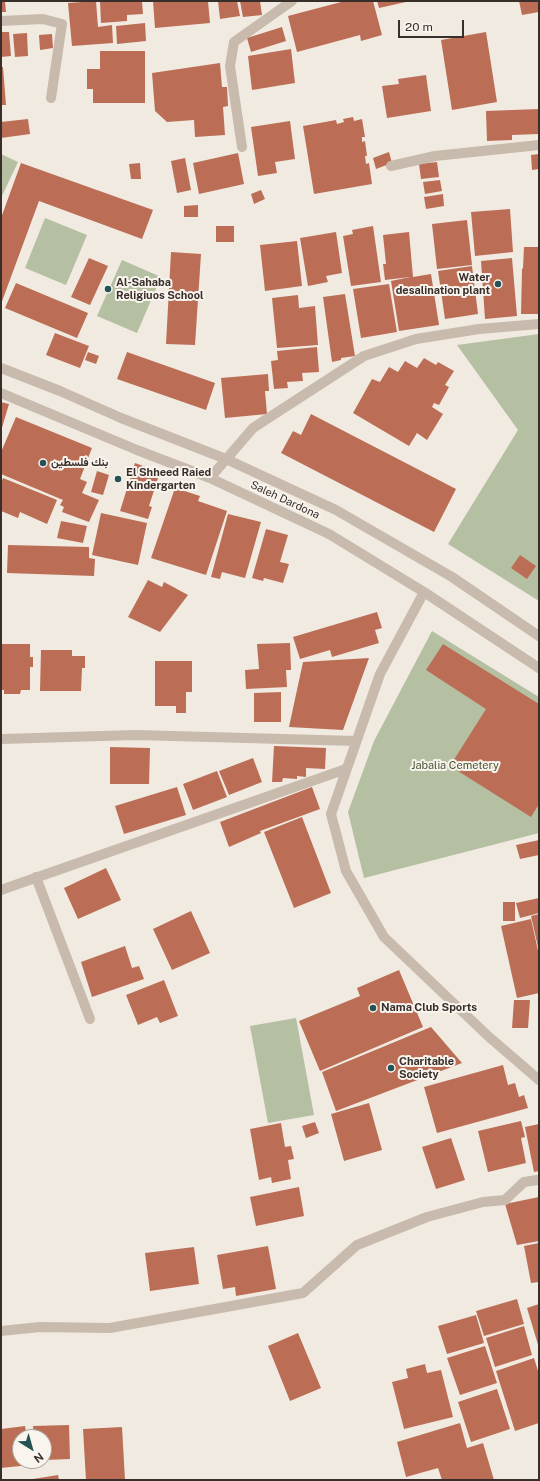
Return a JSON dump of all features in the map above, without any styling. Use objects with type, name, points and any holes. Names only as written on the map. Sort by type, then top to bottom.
[{"type":"street","points":[[242,147],[230,66],[234,42],[292,1]]},
{"type":"street","points":[[1,21],[43,19],[62,24],[51,98]]},
{"type":"street","points":[[391,166],[435,156],[539,145]]},
{"type":"street","points":[[210,478],[253,428],[364,356],[416,339],[479,329],[539,324]]},
{"type":"street","name":"Saleh Dardona","points":[[1,368],[60,391],[121,418],[226,459],[342,513],[452,578],[539,636]]},
{"type":"street","name":"Saleh Dardona","points":[[1,392],[137,450],[210,478],[329,534],[424,592],[539,668]]},
{"type":"street","points":[[424,592],[380,674],[331,814],[346,871],[384,937],[488,1036],[539,1080]]},
{"type":"street","points":[[1,739],[136,735],[356,742]]},
{"type":"street","points":[[1,890],[346,769]]},
{"type":"street","points":[[36,878],[90,1019]]},
{"type":"street","points":[[1,1332],[40,1327],[110,1328],[303,1294],[357,1245],[428,1217],[483,1202],[505,1200],[524,1182],[537,1180]]},
{"type":"green space","points":[[1,154],[18,162],[1,198]]},
{"type":"green space","points":[[45,218],[87,235],[66,285],[25,268]]},
{"type":"green space","points":[[122,260],[161,277],[137,333],[97,316]]},
{"type":"green space","points":[[539,334],[539,601],[448,544],[518,430],[457,345]]},
{"type":"green space","name":"Jabalia Cemetery","points":[[432,631],[539,697],[539,833],[364,878],[348,812],[374,741]]},
{"type":"green space","points":[[296,1018],[314,1115],[268,1123],[250,1026]]},
{"type":"building","points":[[1,1],[5,1],[6,12],[1,12]]},
{"type":"building","points":[[96,1],[98,27],[112,25],[113,43],[72,46],[68,3]]},
{"type":"building","points":[[100,1],[142,1],[143,14],[127,15],[127,21],[101,23]]},
{"type":"building","points":[[153,1],[208,1],[210,23],[155,28]]},
{"type":"building","points":[[218,1],[237,1],[240,16],[220,19]]},
{"type":"building","points":[[240,1],[260,1],[262,15],[243,17]]},
{"type":"building","points":[[345,1],[373,1],[382,35],[361,41],[360,35],[297,52],[288,16]]},
{"type":"building","points":[[377,1],[406,1],[406,2],[379,8]]},
{"type":"building","points":[[519,1],[539,1],[539,12],[522,15]]},
{"type":"building","points":[[145,23],[146,41],[117,44],[116,26]]},
{"type":"building","points":[[282,27],[286,41],[251,52],[247,38]]},
{"type":"building","points":[[1,32],[9,32],[11,56],[1,57]]},
{"type":"building","points":[[486,32],[497,102],[452,110],[441,40]]},
{"type":"building","points":[[27,33],[28,56],[15,57],[13,34]]},
{"type":"building","points":[[52,34],[53,48],[40,50],[39,35]]},
{"type":"building","points":[[291,49],[295,83],[252,90],[248,56]]},
{"type":"building","points":[[100,51],[145,51],[145,103],[93,103],[93,89],[87,89],[87,69],[100,69]]},
{"type":"building","points":[[220,63],[222,87],[227,87],[228,106],[223,107],[225,135],[195,137],[194,120],[167,122],[155,111],[152,73]]},
{"type":"building","points":[[1,67],[3,67],[6,105],[1,105]]},
{"type":"building","points":[[426,75],[431,111],[387,118],[382,86],[399,84],[398,79]]},
{"type":"building","points":[[539,109],[539,134],[512,135],[512,140],[487,141],[486,111]]},
{"type":"building","points":[[353,117],[354,121],[362,119],[365,137],[362,137],[362,142],[365,141],[367,156],[365,156],[366,164],[369,163],[372,184],[314,194],[303,126],[336,120],[337,124],[344,122],[343,119]]},
{"type":"building","points":[[28,119],[30,134],[1,138],[1,122]]},
{"type":"building","points":[[290,121],[295,159],[275,162],[277,173],[258,176],[251,127]]},
{"type":"building","points":[[389,152],[392,163],[376,169],[373,158]]},
{"type":"building","points":[[238,153],[244,184],[199,194],[193,163]]},
{"type":"building","points":[[539,154],[539,169],[532,170],[531,155]]},
{"type":"building","points":[[185,158],[191,190],[177,193],[171,161]]},
{"type":"building","points":[[437,162],[439,177],[421,179],[419,164]]},
{"type":"building","points":[[21,163],[153,210],[142,239],[39,201],[1,304],[1,218]]},
{"type":"building","points":[[140,163],[141,179],[131,179],[129,164]]},
{"type":"building","points":[[440,180],[442,191],[425,194],[423,182]]},
{"type":"building","points":[[261,190],[265,199],[254,204],[251,194]]},
{"type":"building","points":[[443,194],[444,206],[426,209],[424,197]]},
{"type":"building","points":[[198,205],[198,217],[184,217],[184,206]]},
{"type":"building","points":[[510,209],[513,252],[475,256],[471,212]]},
{"type":"building","points":[[467,220],[472,265],[437,269],[432,224]]},
{"type":"building","points":[[216,226],[234,226],[234,242],[216,242]]},
{"type":"building","points":[[373,226],[381,282],[351,286],[343,236],[353,234],[352,230]]},
{"type":"building","points":[[336,232],[342,273],[326,276],[328,282],[308,286],[300,238]]},
{"type":"building","points":[[409,232],[413,277],[431,274],[439,325],[399,331],[391,281],[410,277],[385,280],[383,264],[386,264],[383,235]]},
{"type":"building","points":[[297,241],[302,286],[265,291],[260,245]]},
{"type":"building","points":[[524,247],[539,247],[539,314],[521,314]]},
{"type":"building","points":[[171,252],[201,254],[195,345],[166,344]]},
{"type":"building","points":[[89,258],[108,266],[90,305],[71,297]]},
{"type":"building","name":"Water desalination plant","points":[[512,258],[517,316],[485,319],[481,261]]},
{"type":"building","points":[[472,266],[478,314],[445,319],[438,271]]},
{"type":"building","points":[[16,283],[88,313],[77,338],[5,308]]},
{"type":"building","points":[[389,284],[397,332],[361,338],[353,289]]},
{"type":"building","points":[[345,294],[355,356],[341,358],[341,360],[332,362],[323,297]]},
{"type":"building","points":[[298,295],[299,308],[315,306],[318,345],[277,348],[272,298]]},
{"type":"building","points":[[55,333],[89,346],[80,368],[46,355]]},
{"type":"building","points":[[317,347],[319,372],[302,373],[303,381],[287,382],[288,388],[274,389],[271,361],[278,360],[277,351]]},
{"type":"building","points":[[88,352],[99,356],[96,364],[85,360]]},
{"type":"building","points":[[127,352],[215,383],[206,410],[117,379]]},
{"type":"building","points":[[424,358],[436,365],[438,362],[454,371],[445,385],[449,387],[439,405],[434,403],[432,407],[443,414],[427,440],[417,433],[409,446],[353,413],[372,379],[380,382],[389,367],[398,372],[405,361],[417,368]]},
{"type":"building","points":[[268,374],[269,391],[265,391],[267,414],[225,418],[221,378]]},
{"type":"building","points":[[1,402],[9,404],[1,431]]},
{"type":"building","points":[[311,414],[456,489],[434,532],[281,453],[293,431],[301,435]]},
{"type":"building","name":"بنك فلسطين","points":[[16,417],[92,448],[80,479],[87,482],[82,493],[99,500],[89,522],[62,512],[64,507],[60,505],[63,500],[1,474],[1,452]]},
{"type":"building","points":[[135,463],[160,472],[149,506],[152,507],[148,519],[120,511]]},
{"type":"building","points":[[97,471],[109,475],[103,495],[91,492]]},
{"type":"building","points":[[3,478],[57,500],[47,524],[20,512],[18,518],[1,511],[1,483]]},
{"type":"building","points":[[175,488],[200,496],[198,501],[227,511],[206,575],[151,558]]},
{"type":"building","points":[[101,513],[147,523],[138,565],[92,555]]},
{"type":"building","points":[[228,514],[261,522],[245,578],[222,572],[220,579],[211,577]]},
{"type":"building","points":[[61,521],[87,526],[83,543],[57,538]]},
{"type":"building","points":[[266,529],[288,535],[280,562],[289,564],[283,583],[264,578],[263,581],[252,578]]},
{"type":"building","points":[[8,545],[89,547],[89,558],[95,559],[94,576],[7,573]]},
{"type":"building","points":[[520,555],[536,566],[527,579],[511,568]]},
{"type":"building","points":[[148,580],[162,587],[164,582],[188,595],[160,632],[128,617]]},
{"type":"building","points":[[377,612],[382,628],[375,630],[379,643],[332,657],[330,650],[300,659],[293,637]]},
{"type":"building","points":[[290,643],[291,670],[286,670],[287,687],[246,689],[245,670],[259,669],[257,644]]},
{"type":"building","points":[[1,644],[30,644],[30,657],[33,657],[33,667],[30,667],[30,690],[21,690],[20,694],[4,694],[4,690],[1,690]]},
{"type":"building","points":[[443,644],[539,704],[539,804],[531,817],[450,766],[486,709],[426,670]]},
{"type":"building","points":[[41,650],[72,650],[72,656],[85,656],[85,668],[82,668],[81,691],[40,691]]},
{"type":"building","points":[[369,658],[343,730],[289,727],[303,662]]},
{"type":"building","points":[[155,661],[192,661],[192,692],[186,692],[186,713],[176,713],[176,706],[155,706]]},
{"type":"building","points":[[281,692],[281,722],[254,722],[254,693]]},
{"type":"building","points":[[274,746],[326,748],[325,769],[306,768],[306,777],[297,776],[297,779],[283,778],[282,782],[272,782]]},
{"type":"building","points":[[110,747],[150,748],[149,784],[110,784]]},
{"type":"building","points":[[253,758],[262,782],[229,795],[219,771]]},
{"type":"building","points":[[217,771],[227,797],[193,810],[183,784]]},
{"type":"building","points":[[177,787],[186,815],[124,834],[115,806]]},
{"type":"building","points":[[312,787],[320,809],[260,831],[261,833],[229,847],[220,822]]},
{"type":"building","points":[[302,817],[331,893],[294,908],[264,832]]},
{"type":"building","points":[[539,840],[539,855],[520,859],[516,845]]},
{"type":"building","points":[[106,868],[121,900],[78,919],[64,888]]},
{"type":"building","points":[[539,898],[539,913],[520,918],[516,903]]},
{"type":"building","points":[[503,902],[515,902],[515,921],[503,921]]},
{"type":"building","points":[[191,911],[210,953],[172,970],[153,929]]},
{"type":"building","points":[[539,914],[539,947],[538,947],[531,916]]},
{"type":"building","points":[[531,919],[539,955],[539,993],[517,998],[501,926]]},
{"type":"building","points":[[125,946],[132,968],[139,966],[144,979],[92,997],[81,962]]},
{"type":"building","name":"Nama Club Sports","points":[[399,970],[423,1027],[320,1071],[299,1021],[360,996],[357,988]]},
{"type":"building","points":[[164,980],[178,1016],[160,1023],[157,1017],[138,1025],[126,995]]},
{"type":"building","points":[[514,1000],[530,1000],[528,1028],[512,1028]]},
{"type":"building","name":"Charitable Society","points":[[431,1027],[462,1063],[336,1111],[322,1072]]},
{"type":"building","points":[[503,1065],[508,1085],[515,1083],[519,1097],[524,1095],[528,1108],[437,1133],[424,1087]]},
{"type":"building","points":[[369,1103],[382,1150],[344,1161],[331,1114]]},
{"type":"building","points":[[521,1121],[525,1137],[521,1138],[526,1163],[488,1172],[478,1131]]},
{"type":"building","points":[[315,1122],[319,1133],[306,1138],[302,1126]]},
{"type":"building","points":[[281,1123],[285,1147],[291,1146],[294,1159],[288,1160],[291,1179],[272,1183],[271,1177],[259,1180],[250,1129]]},
{"type":"building","points":[[539,1124],[539,1171],[534,1172],[525,1127]]},
{"type":"building","points":[[451,1138],[465,1180],[436,1189],[422,1147]]},
{"type":"building","points":[[299,1187],[304,1216],[256,1226],[250,1197]]},
{"type":"building","points":[[539,1197],[539,1241],[517,1245],[505,1204]]},
{"type":"building","points":[[539,1243],[539,1282],[531,1283],[524,1246]]},
{"type":"building","points":[[268,1246],[276,1289],[236,1296],[235,1287],[223,1289],[217,1255]]},
{"type":"building","points":[[194,1247],[199,1284],[150,1291],[145,1253]]},
{"type":"building","points":[[517,1299],[524,1324],[484,1336],[476,1311]]},
{"type":"building","points":[[539,1304],[539,1348],[527,1308]]},
{"type":"building","points":[[476,1315],[484,1343],[447,1354],[438,1326]]},
{"type":"building","points":[[524,1326],[532,1355],[495,1367],[486,1338]]},
{"type":"building","points":[[298,1333],[321,1388],[290,1401],[268,1346]]},
{"type":"building","points":[[485,1346],[497,1383],[460,1395],[447,1358]]},
{"type":"building","points":[[534,1358],[539,1374],[539,1423],[515,1431],[496,1371]]},
{"type":"building","points":[[425,1364],[427,1373],[441,1370],[453,1417],[404,1429],[392,1382],[408,1378],[406,1369]]},
{"type":"building","points":[[497,1389],[510,1429],[471,1442],[458,1402]]},
{"type":"building","points":[[460,1423],[467,1448],[483,1443],[494,1480],[442,1480],[438,1468],[406,1477],[397,1442]]},
{"type":"building","points":[[69,1425],[70,1459],[52,1460],[52,1429],[33,1429],[33,1426]]},
{"type":"building","points":[[25,1426],[26,1429],[12,1429],[12,1467],[1,1468],[1,1429]]},
{"type":"building","points":[[122,1427],[125,1480],[86,1480],[83,1429]]},
{"type":"building","points":[[58,1475],[59,1480],[33,1480],[33,1479]]},
{"type":"place","name":"Water desalination plant","points":[[498,284]]},
{"type":"place","name":"Al-Sahaba Religiuos School","points":[[108,289]]},
{"type":"place","name":"بنك فلسطين","points":[[43,463]]},
{"type":"place","name":"El Shheed Raied Kindergarten","points":[[118,479]]},
{"type":"place","name":"Nama Club Sports","points":[[373,1008]]},
{"type":"place","name":"Charitable Society","points":[[391,1068]]}]
